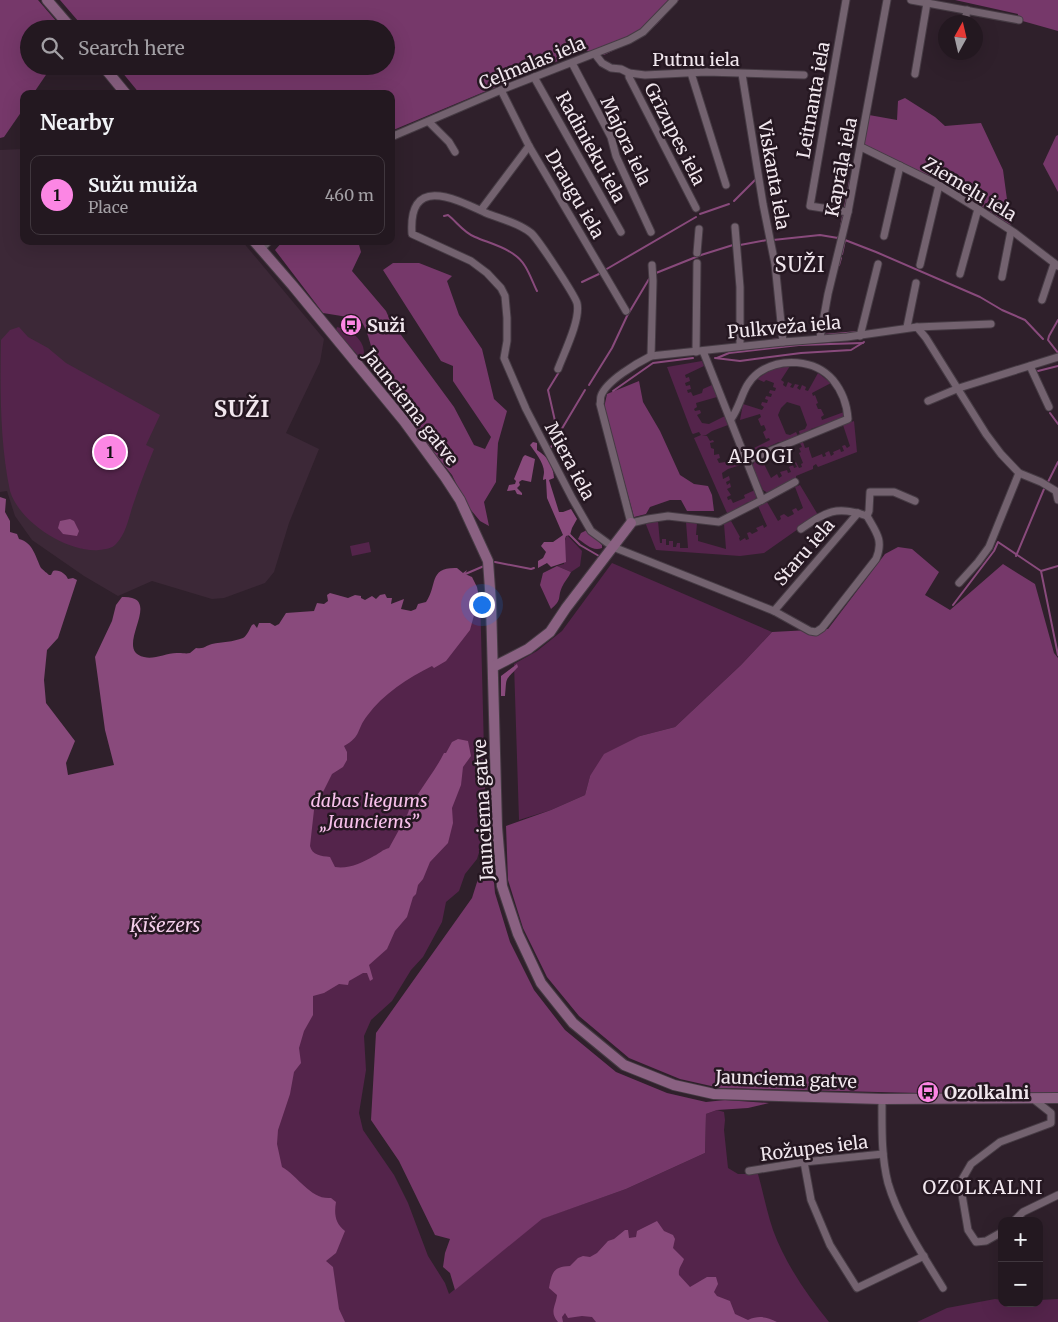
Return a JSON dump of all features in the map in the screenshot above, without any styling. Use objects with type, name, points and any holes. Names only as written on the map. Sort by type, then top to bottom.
[{"type":"main road","points":[[48,0],[65,20]]},
{"type":"main road","points":[[110,75],[123,90]]},
{"type":"main road","name":"Jaunciema gatve","points":[[257,245],[404,421],[460,500],[488,561],[491,603],[497,827],[502,886],[518,934],[541,983],[573,1022],[624,1064],[674,1085],[714,1094],[882,1099],[1058,1098]]},
{"type":"main road","points":[[493,667],[528,649],[550,632],[631,523]]},
{"type":"street","name":"Ceļmalas iela","points":[[395,135],[501,90],[630,40],[644,32],[674,0]]},
{"type":"street","name":"Leitnanta iela","points":[[846,0],[810,206],[848,212]]},
{"type":"street","name":"Kaprāļa iela","points":[[820,338],[828,294],[848,212],[887,0]]},
{"type":"street","points":[[911,0],[1019,20]]},
{"type":"street","points":[[915,74],[927,3]]},
{"type":"street","points":[[966,15],[967,10]]},
{"type":"street","name":"Putnu iela","points":[[595,54],[602,63],[611,68],[646,75],[706,72],[804,75]]},
{"type":"street","name":"Majora iela","points":[[572,63],[611,137],[616,156],[651,232]]},
{"type":"street","name":"Grīzupes iela","points":[[629,73],[629,77],[696,208]]},
{"type":"street","points":[[690,73],[726,184]]},
{"type":"street","name":"Viskanta iela","points":[[742,74],[763,204],[775,264],[783,342]]},
{"type":"street","name":"Radinieku iela","points":[[534,77],[621,232]]},
{"type":"street","name":"Draugu iela","points":[[501,90],[529,146],[626,310]]},
{"type":"street","points":[[429,122],[449,142],[455,152]]},
{"type":"street","points":[[529,146],[481,210],[522,227],[536,237],[577,304],[577,318],[558,368]]},
{"type":"street","name":"Ziemeļu iela","points":[[861,146],[939,185],[978,208],[1056,265]]},
{"type":"street","points":[[884,236],[900,166]]},
{"type":"street","points":[[920,264],[939,185]]},
{"type":"street","name":"Miera iela","points":[[481,210],[457,200],[434,194],[426,196],[416,206],[412,214],[412,234],[471,261],[487,273],[501,288],[505,296],[507,318],[507,341],[504,358],[507,367],[526,409],[591,531],[613,547],[774,611],[810,631],[816,632],[822,628],[876,558],[880,548],[878,536],[866,516]]},
{"type":"street","points":[[960,274],[978,208]]},
{"type":"street","points":[[735,227],[740,287],[740,346]]},
{"type":"street","points":[[697,253],[699,229]]},
{"type":"street","points":[[1002,277],[1011,231]]},
{"type":"street","points":[[697,263],[700,352],[731,419],[762,500]]},
{"type":"street","points":[[860,336],[878,264]]},
{"type":"street","points":[[651,356],[652,265]]},
{"type":"street","points":[[1042,300],[1056,265]]},
{"type":"street","points":[[906,327],[916,283]]},
{"type":"street","name":"Pulkveža iela","points":[[631,523],[600,404],[601,396],[620,375],[635,364],[651,356],[820,338],[860,336],[906,327],[991,324]]},
{"type":"street","points":[[917,327],[1001,454],[1019,473],[1057,491],[1058,500]]},
{"type":"street","points":[[928,401],[958,388],[1058,357]]},
{"type":"street","points":[[731,419],[736,412],[745,388],[758,373],[771,366],[790,362],[810,365],[832,379],[842,394],[847,407],[848,419],[748,460]]},
{"type":"street","points":[[1030,366],[1048,407]]},
{"type":"street","points":[[959,583],[978,562],[988,547],[1019,473]]},
{"type":"street","points":[[631,523],[668,516],[719,522],[795,482]]},
{"type":"street","points":[[801,529],[831,510],[858,513],[866,516],[869,511],[870,492],[894,492],[916,501]]},
{"type":"street","name":"Staru iela","points":[[774,611],[858,513]]},
{"type":"street","points":[[998,1234],[986,1241],[976,1242],[968,1230],[960,1184],[971,1164],[1000,1142],[1054,1121],[1051,1113],[1032,1098]]},
{"type":"street","points":[[882,1099],[882,1154],[888,1183],[896,1206],[944,1288]]},
{"type":"street","name":"Rožupes iela","points":[[749,1171],[804,1162],[882,1154]]},
{"type":"street","points":[[804,1162],[811,1200],[826,1236],[857,1288],[924,1256]]},
{"type":"street","points":[[1018,1217],[1023,1212],[1058,1195]]},
{"type":"shaded area","points":[[0,0],[38,0],[55,20],[20,20],[20,75],[46,75],[36,90],[20,90],[20,114],[4,137],[0,138]]},
{"type":"shaded area","points":[[60,0],[679,0],[657,24],[640,38],[604,55],[584,50],[395,129],[395,90],[137,90],[124,75],[395,75],[395,20],[77,20]]},
{"type":"shaded area","points":[[955,0],[1058,0],[1058,31],[1017,21],[1018,14]]},
{"type":"shaded area","points":[[905,98],[935,117],[945,126],[981,123],[1003,170],[1011,229],[943,183],[864,145],[869,115],[897,120],[898,101]]},
{"type":"shaded area","points":[[1058,135],[1058,192],[1043,164]]},
{"type":"shaded area","points":[[20,149],[20,245],[245,245],[324,339],[320,362],[286,433],[319,449],[289,523],[274,572],[265,583],[224,598],[212,599],[152,581],[118,596],[84,576],[32,540],[15,516],[7,491],[0,492],[0,150]]},
{"type":"shaded area","points":[[279,245],[359,245],[361,252],[352,271],[386,311],[390,320],[454,407],[474,445],[485,449],[491,437],[453,381],[453,366],[441,361],[383,270],[393,263],[419,263],[452,276],[447,281],[459,315],[482,349],[494,399],[507,411],[498,443],[496,482],[484,502],[489,526],[480,521],[466,504],[452,475],[407,419],[400,396],[390,397],[360,319],[323,313],[275,250]]},
{"type":"shaded area","points":[[639,381],[643,402],[660,431],[680,475],[694,484],[708,486],[712,495],[714,511],[687,511],[681,500],[670,500],[650,507],[646,514],[634,517],[604,408],[607,394]]},
{"type":"shaded area","points":[[587,530],[602,545],[602,548],[593,548],[578,539],[581,533]]},
{"type":"shaded area","points":[[898,547],[912,549],[939,572],[925,595],[950,610],[1003,564],[1035,584],[1054,653],[1058,658],[1058,1093],[916,1093],[720,1088],[680,1079],[629,1058],[579,1016],[547,977],[523,928],[508,880],[506,826],[551,810],[585,795],[590,776],[604,754],[640,736],[675,727],[741,665],[772,632],[828,629],[885,554]]},
{"type":"shaded area","points":[[557,566],[571,572],[562,587],[558,601],[551,609],[540,585],[543,573]]},
{"type":"shaded area","points":[[490,841],[495,893],[510,942],[534,990],[565,1030],[616,1072],[667,1093],[706,1102],[725,1100],[769,1103],[748,1108],[717,1110],[706,1114],[705,1153],[626,1189],[542,1219],[455,1290],[450,1273],[443,1267],[450,1239],[435,1235],[399,1161],[371,1120],[376,1033],[472,898]]},
{"type":"green space","points":[[19,327],[28,337],[48,348],[66,363],[160,415],[146,445],[154,449],[125,529],[120,540],[110,548],[87,550],[60,541],[46,533],[23,514],[15,503],[10,491],[2,435],[1,340],[10,330]]},
{"type":"green space","points":[[337,327],[348,331],[358,338],[363,347],[362,360],[336,330]]},
{"type":"green space","points":[[702,361],[704,366],[685,375],[686,378],[689,377],[690,381],[685,383],[686,386],[690,385],[691,389],[687,390],[688,393],[691,392],[693,396],[702,393],[703,389],[712,385],[717,397],[696,403],[697,407],[694,409],[695,411],[700,410],[701,413],[697,415],[702,423],[709,424],[725,416],[728,425],[702,435],[707,436],[710,441],[713,440],[714,442],[710,443],[711,448],[714,449],[714,455],[719,454],[720,458],[717,459],[719,463],[740,455],[744,464],[722,473],[723,479],[729,476],[730,480],[726,482],[727,485],[730,483],[731,487],[727,489],[731,495],[727,497],[728,500],[731,499],[733,503],[745,498],[744,495],[755,490],[757,496],[753,502],[748,502],[730,514],[727,513],[694,438],[701,435],[699,432],[692,433],[667,367]]},
{"type":"green space","points":[[790,366],[781,380],[784,382],[783,385],[786,387],[788,382],[792,384],[790,387],[793,388],[795,384],[799,385],[797,388],[800,390],[802,385],[808,391],[818,373],[831,383],[812,393],[813,396],[815,395],[818,403],[816,404],[818,409],[821,409],[824,415],[821,417],[822,420],[844,412],[845,417],[811,429],[800,436],[799,431],[805,429],[807,425],[800,406],[787,402],[781,408],[778,415],[786,434],[790,435],[796,432],[798,436],[750,455],[748,451],[770,440],[769,438],[766,439],[763,432],[766,430],[764,425],[761,426],[758,419],[761,417],[760,414],[740,420],[743,404],[762,410],[764,407],[761,405],[762,402],[767,403],[766,396],[771,397],[770,390],[775,391],[776,388],[773,387],[774,383],[757,379],[772,369]]},
{"type":"green space","points":[[854,421],[857,452],[818,467],[816,464],[813,466],[813,469],[796,476],[796,479],[768,493],[763,490],[752,466],[755,461],[761,458],[771,478],[777,474],[779,478],[782,476],[780,472],[787,470],[788,473],[791,472],[789,467],[793,465],[794,468],[797,467],[796,462],[799,468],[802,467],[801,464],[803,463],[799,453],[801,452],[799,448],[802,447],[800,443],[803,442],[805,448],[809,447],[812,458],[822,454],[823,457],[826,456],[825,453],[829,451],[831,456],[834,454],[833,452],[840,449],[841,452],[844,451],[842,446],[845,445],[847,448],[850,446],[843,425]]},
{"type":"green space","points":[[800,485],[818,515],[764,553],[740,556],[656,550],[645,522],[658,521],[660,543],[662,543],[662,539],[666,539],[666,545],[669,545],[669,541],[673,541],[673,547],[680,543],[680,548],[688,548],[686,522],[697,523],[696,535],[698,535],[698,541],[726,549],[724,524],[731,521],[740,537],[740,541],[745,538],[746,540],[749,539],[747,533],[750,532],[752,534],[758,531],[756,528],[763,525],[764,528],[767,526],[758,506],[767,502],[778,521],[781,519],[780,516],[784,514],[788,517],[794,514],[792,510],[796,508],[798,511],[803,508],[795,487]]},
{"type":"green space","points":[[567,535],[582,551],[580,566],[571,572],[557,566],[564,564]]},
{"type":"green space","points":[[369,542],[371,552],[352,556],[350,546]]},
{"type":"green space","points":[[612,563],[772,632],[741,665],[675,727],[640,736],[590,776],[585,795],[551,810],[519,820],[514,664],[537,651],[562,631]]},
{"type":"green space","name":"dabas liegums „Jaunciems”","points":[[480,593],[486,830],[477,859],[465,874],[459,891],[446,902],[442,922],[423,957],[411,970],[392,1001],[371,1020],[364,1036],[366,1070],[359,1113],[363,1130],[394,1175],[408,1203],[428,1256],[445,1283],[449,1294],[541,1219],[626,1189],[705,1153],[706,1114],[717,1110],[724,1112],[728,1168],[738,1174],[758,1174],[778,1242],[805,1290],[829,1322],[286,1322],[248,835],[458,599]]},
{"type":"green space","points":[[995,1299],[998,1299],[998,1307],[1043,1307],[1043,1300],[1058,1299],[1058,1322],[917,1322],[947,1308]]},
{"type":"water","points":[[533,442],[537,443],[537,450],[551,465],[554,478],[549,480],[559,512],[571,509],[577,519],[570,535],[566,536],[565,539],[566,562],[551,567],[547,563],[538,568],[538,561],[543,558],[546,552],[541,546],[544,542],[553,542],[563,535],[547,498],[546,479],[543,480],[543,465],[530,445]]},
{"type":"water","points":[[525,455],[535,459],[531,482],[522,480],[519,482],[520,485],[517,488],[522,495],[517,494],[515,490],[507,491],[509,485],[515,484],[516,481],[514,479]]},
{"type":"water","name":"Ķīšezers","points":[[0,497],[6,499],[5,512],[10,521],[10,532],[17,534],[19,539],[28,543],[36,555],[41,568],[49,575],[53,571],[60,571],[68,579],[73,578],[77,580],[58,638],[47,650],[44,680],[46,703],[75,741],[66,763],[68,775],[114,765],[105,730],[95,657],[112,621],[116,605],[122,597],[135,599],[140,605],[133,644],[135,652],[148,658],[175,653],[190,653],[196,648],[243,638],[254,624],[257,628],[259,623],[270,623],[275,626],[279,624],[286,613],[314,611],[317,603],[324,604],[328,601],[327,595],[330,593],[348,598],[355,595],[361,596],[365,600],[372,596],[376,599],[380,595],[385,594],[387,598],[392,598],[391,604],[404,599],[401,609],[411,611],[416,609],[418,604],[426,602],[430,596],[435,578],[442,570],[457,568],[463,573],[467,570],[465,574],[472,577],[477,587],[479,597],[470,630],[446,661],[434,668],[432,666],[405,681],[373,708],[354,739],[344,746],[347,752],[347,760],[343,767],[332,774],[314,810],[310,846],[315,853],[330,857],[335,867],[350,866],[369,859],[389,848],[402,827],[409,807],[452,742],[458,739],[468,741],[471,756],[463,767],[461,785],[452,808],[453,823],[448,843],[430,862],[423,879],[418,885],[407,917],[395,931],[387,949],[369,965],[373,979],[370,981],[367,973],[363,973],[349,981],[348,985],[339,984],[324,993],[313,996],[313,1015],[304,1031],[299,1048],[301,1063],[294,1072],[290,1094],[278,1130],[277,1144],[282,1167],[317,1195],[331,1198],[336,1202],[336,1218],[339,1225],[345,1231],[336,1253],[326,1261],[333,1267],[339,1309],[345,1322],[0,1322]]},
{"type":"water","points":[[70,519],[74,521],[79,531],[77,536],[63,534],[58,528],[60,521]]},
{"type":"water","points":[[517,664],[518,667],[507,680],[505,696],[501,696],[501,676]]},
{"type":"water","points":[[657,1221],[664,1231],[673,1235],[675,1239],[673,1248],[684,1259],[679,1275],[690,1287],[707,1277],[716,1277],[718,1284],[714,1292],[717,1296],[730,1301],[735,1314],[748,1320],[763,1317],[777,1322],[596,1322],[592,1317],[568,1318],[565,1313],[562,1317],[563,1322],[558,1322],[553,1312],[557,1295],[549,1288],[554,1271],[570,1266],[578,1258],[583,1256],[590,1257],[597,1253],[608,1241],[614,1239],[625,1230],[628,1230],[629,1238],[636,1237],[637,1231]]},
{"type":"waterway","points":[[734,201],[756,179]]},
{"type":"waterway","points":[[845,207],[850,181]]},
{"type":"waterway","points":[[700,214],[729,204]]},
{"type":"waterway","points":[[444,216],[448,215],[471,235],[515,255],[525,266],[537,291]]},
{"type":"waterway","points":[[841,227],[843,216]]},
{"type":"waterway","points":[[605,270],[696,217]]},
{"type":"waterway","points":[[773,240],[820,235],[838,238],[839,236]]},
{"type":"waterway","points":[[740,245],[767,240]]},
{"type":"waterway","points":[[842,254],[845,240],[876,252],[980,297],[1002,310],[1025,320],[1043,339]]},
{"type":"waterway","points":[[656,273],[701,255],[733,245]]},
{"type":"waterway","points":[[839,265],[841,258]]},
{"type":"waterway","points":[[582,282],[601,273]]},
{"type":"waterway","points":[[589,385],[612,348],[627,316],[649,279]]},
{"type":"waterway","points":[[1058,320],[1048,340],[1058,353]]},
{"type":"waterway","points":[[823,335],[858,332]]},
{"type":"waterway","points":[[772,340],[778,339]]},
{"type":"waterway","points":[[715,358],[740,361],[801,353],[851,350],[864,342]]},
{"type":"waterway","points":[[717,358],[729,353],[799,345],[863,343]]},
{"type":"waterway","points":[[613,391],[653,363],[693,358]]},
{"type":"waterway","points":[[1038,371],[1058,366]]},
{"type":"waterway","points":[[555,421],[548,390],[559,372]]},
{"type":"waterway","points":[[551,447],[585,390]]},
{"type":"waterway","points":[[1050,413],[1058,424]]},
{"type":"waterway","points":[[1048,482],[1058,462]]},
{"type":"waterway","points":[[1016,556],[1044,489]]},
{"type":"waterway","points":[[569,534],[580,545],[599,556]]},
{"type":"waterway","points":[[953,605],[994,551],[998,542],[1041,571],[1058,566]]},
{"type":"waterway","points":[[495,562],[534,568]]},
{"type":"waterway","points":[[463,575],[484,566]]},
{"type":"waterway","points":[[1041,571],[1058,655]]},
{"type":"place","name":"Suži","points":[[351,325]]},
{"type":"place","name":"Sužu muiža","points":[[110,452]]},
{"type":"place","name":"Ozolkalni","points":[[928,1092]]},
{"type":"district","name":"SUŽI","points":[[800,264]]},
{"type":"district","name":"SUŽI","points":[[242,409]]},
{"type":"district","name":"APOGI","points":[[761,456]]},
{"type":"district","name":"OZOLKALNI","points":[[983,1187]]}]
